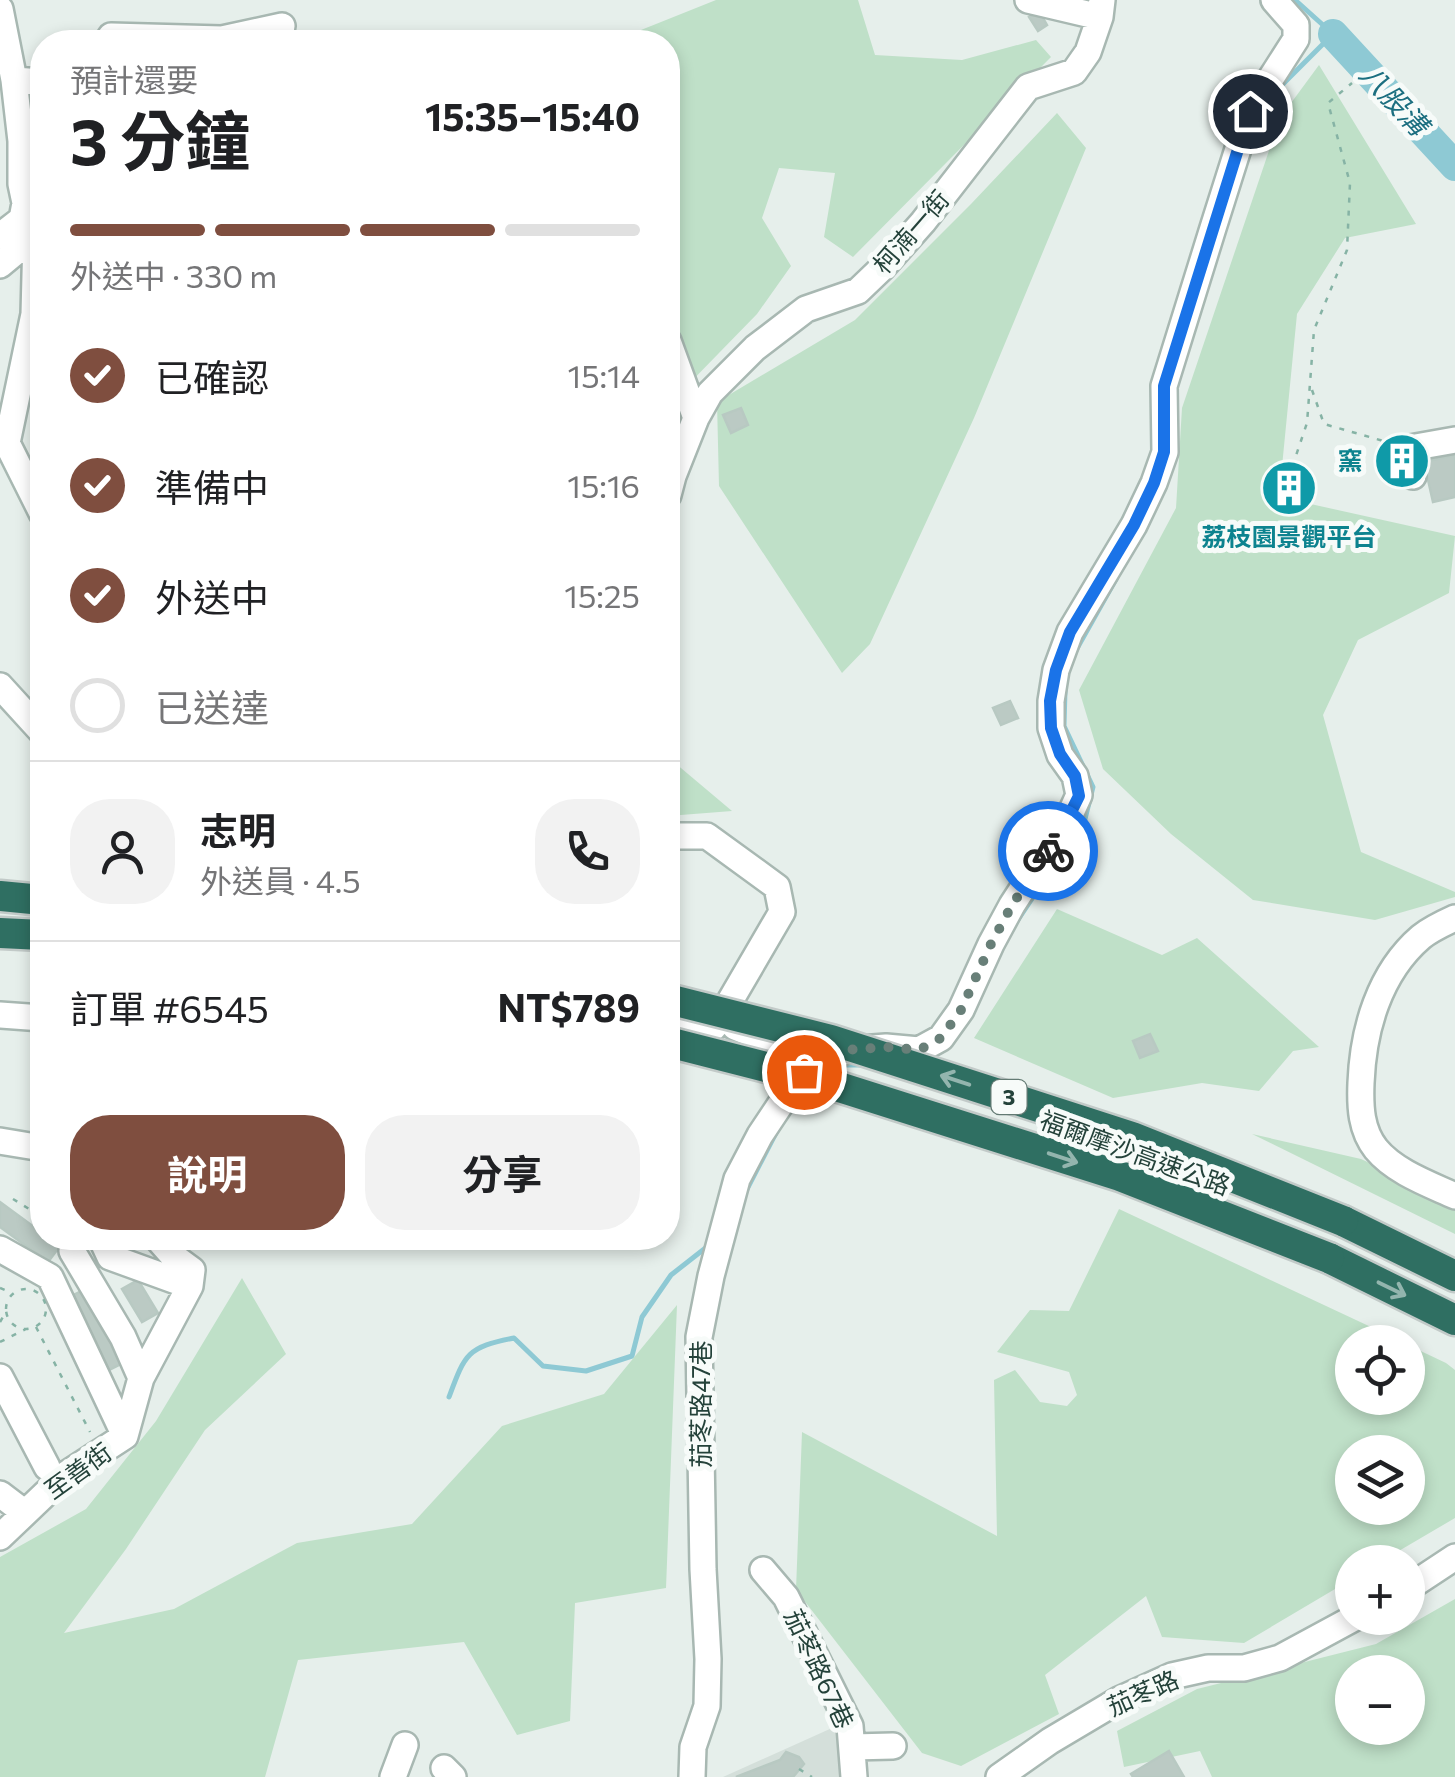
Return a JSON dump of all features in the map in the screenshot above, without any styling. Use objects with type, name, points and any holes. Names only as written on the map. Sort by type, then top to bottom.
[{"type":"highway","points":[[0,896],[30,899]]},
{"type":"highway","points":[[0,932],[30,934]]},
{"type":"highway","name":"福爾摩沙高速公路","points":[[680,1002],[831,1040],[1132,1136],[1342,1221],[1455,1276]]},
{"type":"highway","name":"福爾摩沙高速公路","points":[[680,1045],[817,1080],[1120,1176],[1329,1258],[1455,1320]]},
{"type":"street","points":[[1028,0],[1101,8]]},
{"type":"street","points":[[719,1020],[823,1063],[846,1050],[919,1050],[941,1038],[961,1010],[1012,905],[1069,816],[1079,796],[1075,776],[1060,754],[1051,728],[1050,701],[1056,670],[1070,632],[1134,525],[1154,483],[1164,452],[1164,386],[1250,111],[1296,39],[1296,24],[1274,0]]},
{"type":"street","name":"柯湳一街","points":[[680,442],[710,393],[755,348],[806,309],[858,292],[882,268],[923,222],[1028,86],[1074,72],[1088,52],[1101,8]]},
{"type":"street","points":[[0,9],[14,80],[21,141],[20,184],[25,204],[22,219],[0,236]]},
{"type":"street","points":[[264,30],[282,26]]},
{"type":"street","points":[[14,80],[30,81]]},
{"type":"street","points":[[0,265],[30,241]]},
{"type":"street","points":[[30,332],[6,443],[30,490]]},
{"type":"street","points":[[680,373],[696,418]]},
{"type":"street","points":[[1413,476],[1410,448],[1455,440]]},
{"type":"street","points":[[0,686],[30,719]]},
{"type":"street","points":[[680,836],[707,836],[777,887],[782,912],[714,1026],[680,1022]]},
{"type":"street","points":[[1455,918],[1423,935],[1401,958],[1379,994],[1369,1020],[1360,1090],[1365,1132],[1377,1151],[1393,1165],[1455,1196]]},
{"type":"street","points":[[0,1015],[30,1017]]},
{"type":"street","name":"茄苳路47巷","points":[[692,1777],[693,1747],[707,1706],[700,1392],[700,1337],[705,1307],[736,1179],[804,1072],[823,1063]]},
{"type":"street","points":[[0,1141],[30,1147]]},
{"type":"street","points":[[0,1156],[30,1152]]},
{"type":"street","points":[[0,1248],[50,1277],[126,1436]]},
{"type":"street","points":[[107,1250],[110,1257],[190,1286],[192,1270],[168,1250]]},
{"type":"street","points":[[72,1251],[123,1336],[141,1378]]},
{"type":"street","name":"至善街","points":[[0,1538],[65,1475],[126,1436],[141,1378],[190,1286]]},
{"type":"street","points":[[0,1377],[47,1467]]},
{"type":"street","points":[[0,1494],[25,1513]]},
{"type":"street","points":[[1425,1577],[1455,1557]]},
{"type":"street","name":"茄苳路67巷","points":[[763,1570],[786,1597],[850,1726],[854,1777]]},
{"type":"street","name":"茄苳路","points":[[998,1777],[1119,1700],[1172,1676],[1208,1668],[1244,1668],[1280,1658],[1335,1628]]},
{"type":"street","points":[[393,1777],[405,1745]]},
{"type":"street","points":[[852,1747],[893,1746]]},
{"type":"path","points":[[1284,491],[1308,424],[1314,330],[1347,250],[1350,183],[1328,103],[1352,83]]},
{"type":"path","points":[[1311,388],[1324,424],[1410,448]]},
{"type":"path","points":[[13,1199],[30,1210]]},
{"type":"path","points":[[0,1288],[13,1294]]},
{"type":"path","points":[[0,1322],[13,1294],[27,1289],[43,1298],[46,1311],[36,1326],[0,1342]]},
{"type":"path","points":[[6,1310],[12,1322],[28,1329]]},
{"type":"path","points":[[36,1326],[92,1434]]},
{"type":"path","points":[[800,1769],[812,1777]]},
{"type":"shaded area","points":[[832,1728],[844,1737],[845,1777],[723,1777]]},
{"type":"green space","points":[[716,0],[858,0],[875,55],[962,60],[1036,40],[1051,57],[853,257],[824,237],[835,173],[779,168],[762,218],[791,266],[757,314],[680,393],[680,30],[641,30]]},
{"type":"green space","points":[[1319,65],[1416,224],[1345,238],[1297,314],[1279,497],[1455,536],[1449,593],[1358,640],[1323,715],[1361,852],[1455,892],[1455,897],[1375,920],[1253,900],[1171,834],[1103,769],[1079,690],[1176,508],[1182,408],[1280,118]]},
{"type":"green space","points":[[1057,113],[1086,148],[974,418],[870,644],[842,673],[719,486],[717,402],[855,320]]},
{"type":"green space","points":[[680,767],[732,811],[680,815]]},
{"type":"green space","points":[[1057,909],[1162,955],[1197,938],[1319,1047],[1293,1051],[1259,1091],[1202,1083],[1113,1098],[974,1038]]},
{"type":"green space","points":[[1252,1134],[1361,1159],[1455,1203],[1455,1234]]},
{"type":"green space","points":[[1119,1209],[1367,1325],[1335,1325],[1335,1415],[1425,1415],[1425,1353],[1446,1363],[1455,1370],[1455,1518],[1409,1545],[1335,1545],[1335,1589],[1244,1643],[1162,1637],[1146,1596],[1045,1675],[1059,1714],[961,1766],[922,1753],[796,1590],[802,1432],[997,1536],[994,1380],[1015,1370],[1040,1402],[1067,1406],[1077,1395],[1069,1372],[997,1352],[1030,1310],[1069,1311]]},
{"type":"green space","points":[[242,1278],[286,1354],[205,1430],[126,1549],[64,1633],[174,1609],[297,1543],[412,1524],[502,1426],[604,1394],[677,1305],[666,1588],[575,1603],[570,1721],[517,1735],[464,1642],[298,1660],[265,1777],[0,1777],[0,1557],[86,1509],[156,1421]]},
{"type":"green space","points":[[1455,1599],[1455,1777],[1212,1777],[1200,1751],[1124,1767],[1117,1731],[1197,1689],[1376,1644],[1392,1635],[1425,1635],[1425,1616]]},
{"type":"building","points":[[1039,11],[1047,25],[1038,31],[1029,17]]},
{"type":"building","points":[[741,408],[748,425],[731,433],[723,415]]},
{"type":"building","points":[[1455,455],[1455,497],[1433,502],[1424,462]]},
{"type":"building","points":[[1010,701],[1018,718],[1001,725],[993,708]]},
{"type":"building","points":[[1150,1034],[1158,1051],[1140,1058],[1133,1041]]},
{"type":"building","points":[[0,1202],[30,1224],[30,1249],[0,1227]]},
{"type":"building","points":[[32,1250],[57,1250],[48,1262]]},
{"type":"building","points":[[138,1280],[158,1313],[142,1322],[122,1289]]},
{"type":"building","points":[[86,1289],[123,1363],[103,1373],[65,1299]]},
{"type":"building","points":[[1169,1751],[1184,1777],[1131,1774]]},
{"type":"building","points":[[786,1752],[799,1757],[804,1764],[793,1777],[736,1777],[780,1760]]},
{"type":"waterway","points":[[1280,87],[1333,34],[1295,0]]},
{"type":"waterway","name":"八股溝","points":[[1333,34],[1455,166]]},
{"type":"waterway","points":[[1075,652],[1116,579]]},
{"type":"waterway","points":[[1017,921],[1085,819],[1093,787],[1064,726],[1065,690]]},
{"type":"waterway","points":[[833,1075],[845,1065],[863,1065]]},
{"type":"waterway","points":[[793,1106],[812,1091]]},
{"type":"waterway","points":[[745,1193],[779,1127]]},
{"type":"waterway","points":[[449,1397],[470,1355],[498,1341],[514,1338],[543,1366],[586,1371],[632,1356],[642,1317],[671,1275],[708,1246]]},
{"type":"way so far","points":[[804,1072],[846,1050],[919,1050],[941,1038],[961,1010],[1012,905],[1048,851]]},
{"type":"place","name":"窯","points":[[1402,461]]},
{"type":"place","name":"荔枝園景觀平台","points":[[1289,488]]},
{"type":"route","points":[[1048,851],[1079,796],[1075,776],[1060,754],[1051,728],[1050,701],[1056,670],[1070,632],[1120,550],[1154,483],[1164,452],[1164,386],[1250,111]]}]
